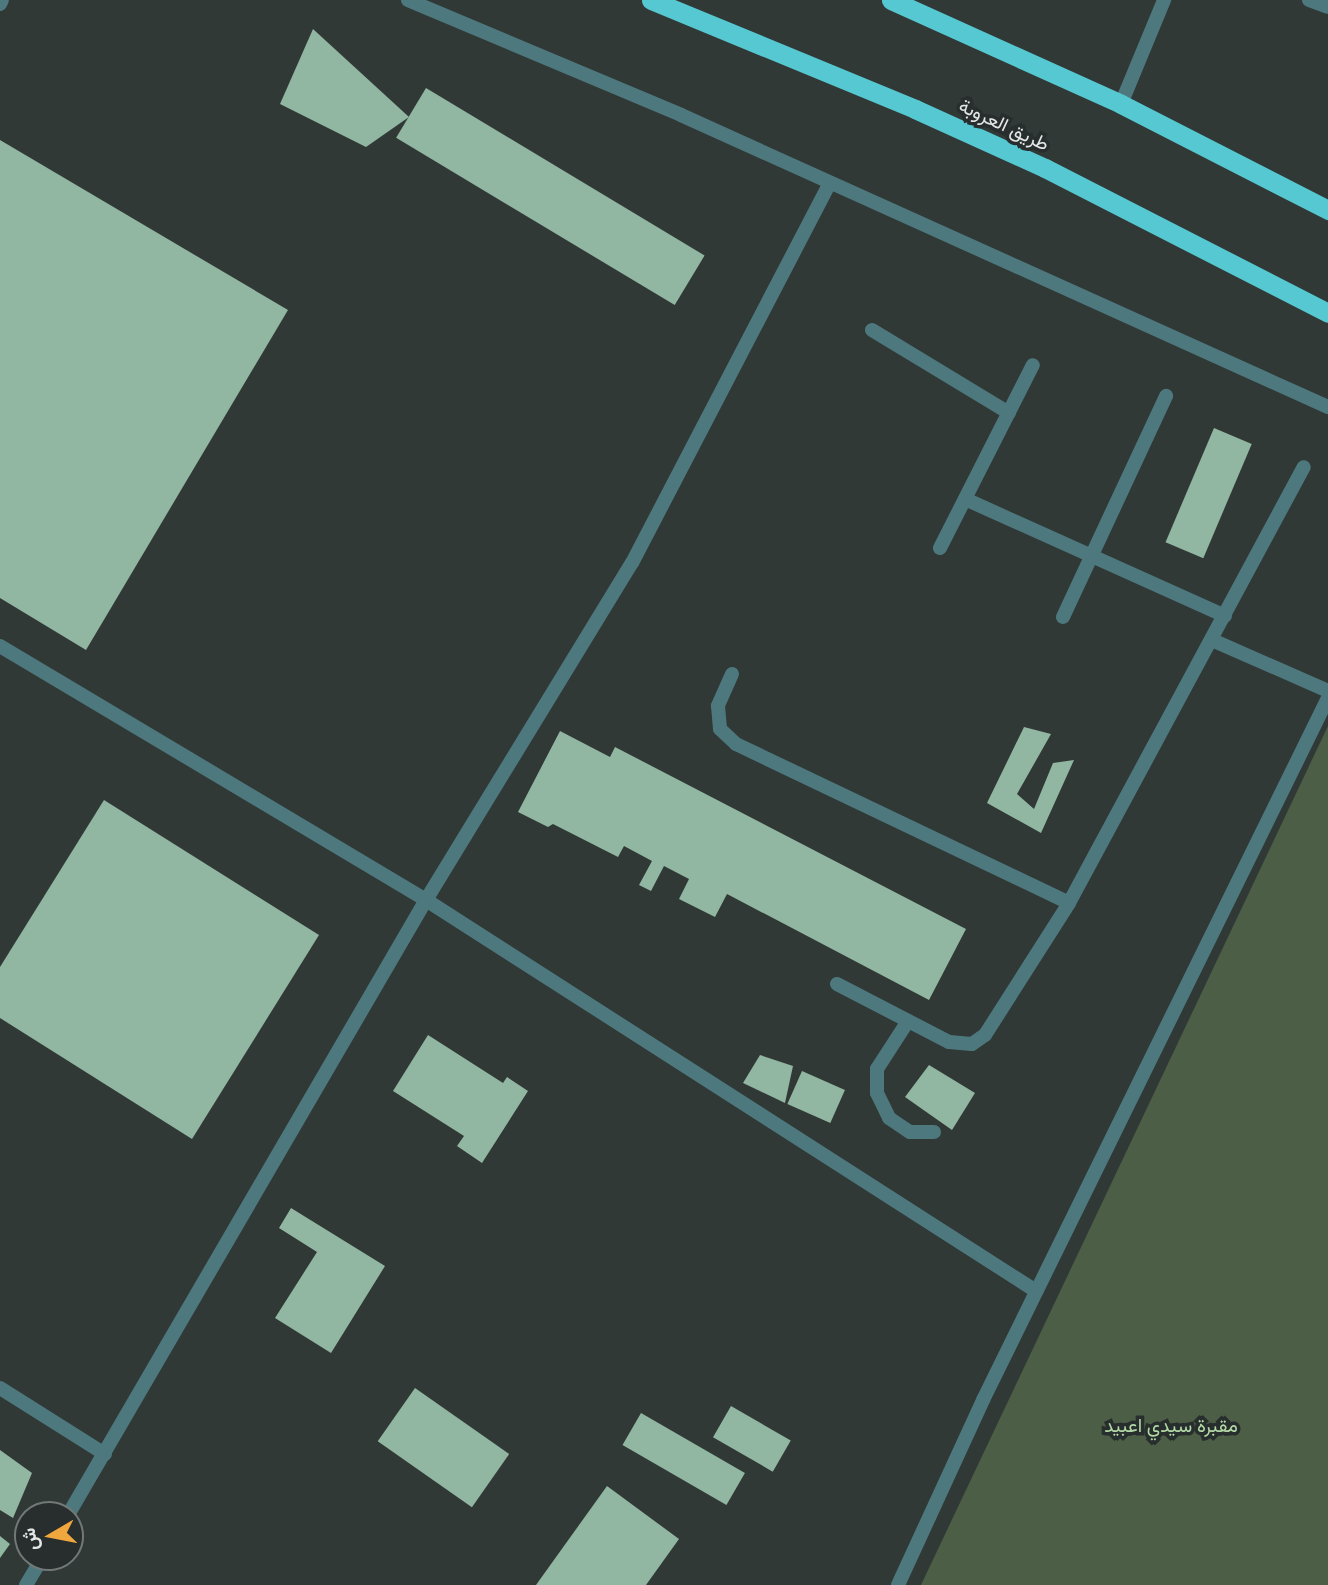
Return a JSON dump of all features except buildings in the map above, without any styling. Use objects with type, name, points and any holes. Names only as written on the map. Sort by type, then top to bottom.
[{"type":"highway","name":"طريق العروبة","points":[[652,0],[1021,158],[1328,313]]},
{"type":"highway","points":[[891,0],[1121,104],[1328,210]]},
{"type":"street","points":[[408,0],[658,105],[829,185],[1328,407]]},
{"type":"street","points":[[1121,104],[1164,0]]},
{"type":"street","points":[[1309,0],[1328,7]]},
{"type":"street","points":[[76,1501],[426,900],[632,563],[829,185]]},
{"type":"street","points":[[872,330],[1009,413]]},
{"type":"street","points":[[940,548],[1033,365]]},
{"type":"street","points":[[1063,617],[1166,396]]},
{"type":"street","points":[[837,984],[949,1042],[972,1044],[985,1035],[1069,903],[1304,467]]},
{"type":"street","points":[[964,499],[1224,616]]},
{"type":"street","points":[[1212,640],[1328,691]]},
{"type":"street","points":[[0,646],[426,900],[1036,1291]]},
{"type":"street","points":[[732,674],[718,706],[720,729],[736,744],[1069,903]]},
{"type":"street","points":[[898,1585],[1036,1291],[1328,698]]},
{"type":"street","points":[[908,1021],[877,1069],[877,1093],[889,1118],[910,1132],[934,1132]]},
{"type":"street","points":[[0,1388],[105,1454]]},
{"type":"green space","name":"مقبرة سيدي اعبيد","points":[[1328,726],[1328,1585],[921,1585]]}]
